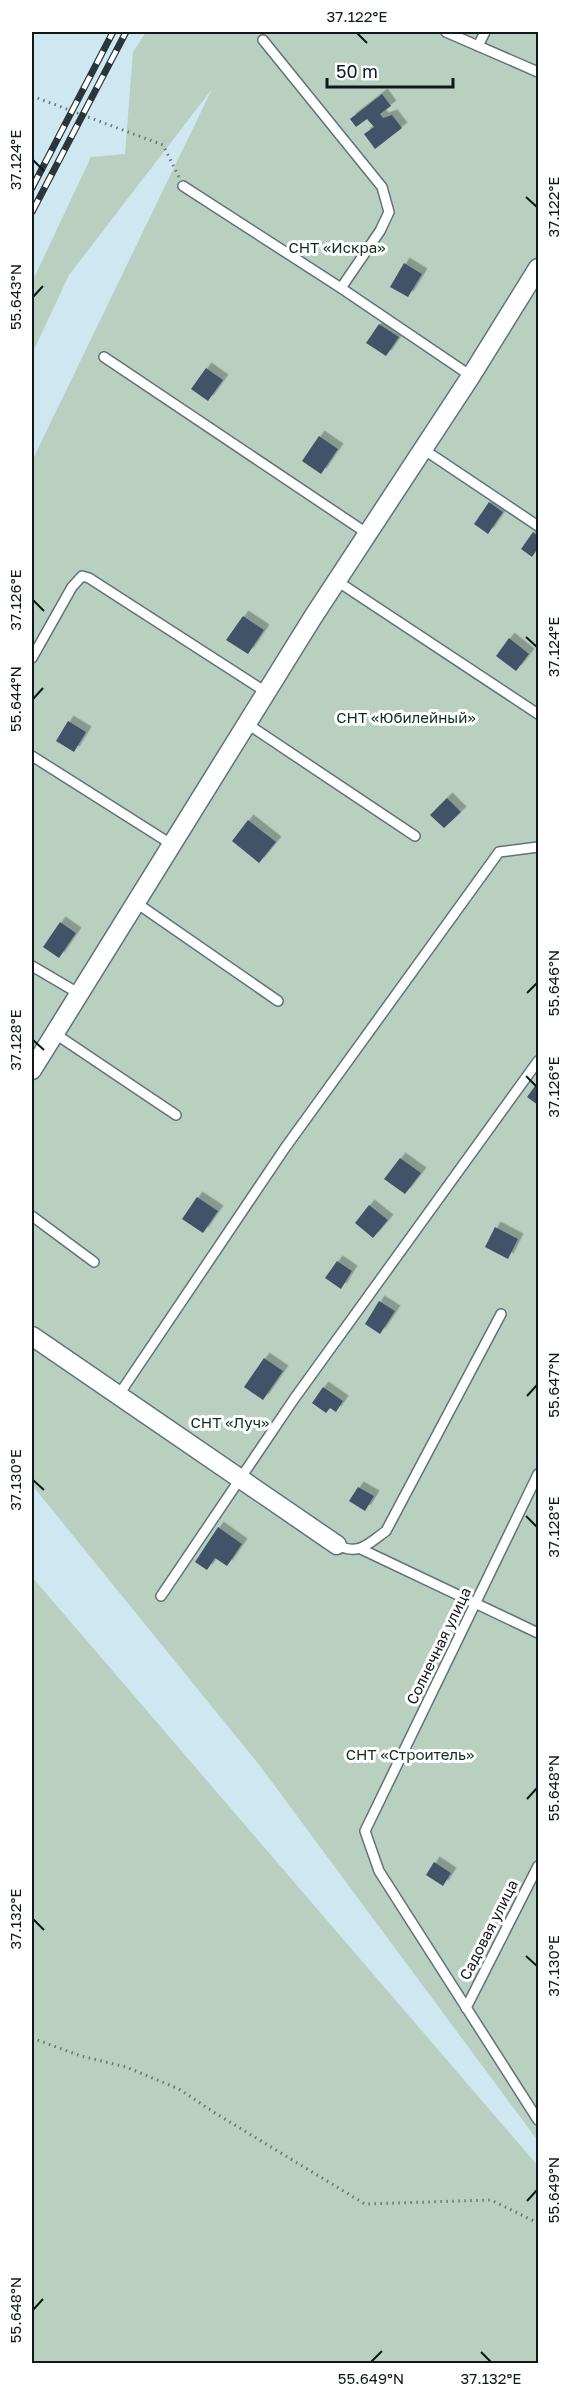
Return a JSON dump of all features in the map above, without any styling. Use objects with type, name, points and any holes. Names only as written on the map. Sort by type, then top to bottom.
[{"type":"street","points":[[32,1070],[246,723],[471,376],[538,268]]},
{"type":"street","points":[[32,1336],[337,1545]]},
{"type":"lane","points":[[447,32],[538,72]]},
{"type":"lane","points":[[478,46],[485,32]]},
{"type":"lane","points":[[263,40],[382,187],[389,212],[380,231],[341,288]]},
{"type":"lane","points":[[183,186],[341,288],[471,376]]},
{"type":"lane","points":[[104,357],[368,534]]},
{"type":"lane","points":[[423,449],[538,526]]},
{"type":"lane","points":[[32,658],[72,587],[82,576],[266,692]]},
{"type":"lane","points":[[337,581],[538,714]]},
{"type":"lane","points":[[246,723],[415,836]]},
{"type":"lane","points":[[32,756],[171,844]]},
{"type":"lane","points":[[118,1396],[285,1148],[499,852],[538,847]]},
{"type":"lane","points":[[135,902],[278,1001]]},
{"type":"lane","points":[[32,966],[78,993]]},
{"type":"lane","points":[[54,1033],[176,1115]]},
{"type":"lane","points":[[161,1596],[294,1399],[538,1061]]},
{"type":"lane","points":[[32,1216],[94,1262]]},
{"type":"lane","points":[[337,1545],[348,1551],[361,1549],[386,1531],[501,1314]]},
{"type":"lane","name":"Солнечная улица","points":[[466,2008],[379,1871],[365,1831],[538,1474]]},
{"type":"lane","points":[[361,1549],[538,1633]]},
{"type":"lane","name":"Садовая улица","points":[[466,2008],[538,1866]]},
{"type":"lane","points":[[466,2008],[538,2120]]},
{"type":"path","points":[[32,96],[163,145],[183,186]]},
{"type":"path","points":[[32,2038],[81,2056],[126,2067],[179,2089],[365,2204],[491,2199],[538,2223]]},
{"type":"green space","points":[[146,32],[538,32],[538,2141],[260,1766],[32,1485],[32,461],[212,89],[69,275],[32,354],[32,282],[91,157],[125,154],[133,52]]},
{"type":"green space","points":[[32,1577],[538,2166],[538,2363],[32,2363]]},
{"type":"building","points":[[382,94],[391,106],[380,114],[383,118],[392,115],[402,128],[375,149],[364,134],[374,127],[367,119],[356,127],[350,119]]},
{"type":"building","points":[[404,263],[422,274],[408,297],[390,287]]},
{"type":"building","points":[[379,324],[399,337],[386,356],[366,343]]},
{"type":"building","points":[[206,368],[223,380],[208,401],[191,389]]},
{"type":"building","points":[[319,436],[338,449],[321,474],[302,461]]},
{"type":"building","points":[[489,502],[503,512],[488,534],[474,524]]},
{"type":"building","points":[[533,532],[538,536],[538,548],[532,557],[521,549]]},
{"type":"building","points":[[243,616],[264,630],[248,654],[226,640]]},
{"type":"building","points":[[509,638],[529,654],[516,671],[496,656]]},
{"type":"building","points":[[68,721],[86,732],[74,752],[56,741]]},
{"type":"building","points":[[447,798],[461,812],[444,828],[430,815]]},
{"type":"building","points":[[248,820],[276,842],[259,863],[232,841]]},
{"type":"building","points":[[60,922],[76,933],[59,958],[43,947]]},
{"type":"building","points":[[538,1082],[538,1105],[527,1097]]},
{"type":"building","points":[[400,1158],[421,1173],[405,1194],[384,1179]]},
{"type":"building","points":[[197,1197],[218,1211],[203,1233],[182,1219]]},
{"type":"building","points":[[369,1205],[388,1220],[373,1238],[355,1223]]},
{"type":"building","points":[[495,1227],[518,1239],[508,1259],[485,1247]]},
{"type":"building","points":[[337,1261],[352,1271],[341,1289],[325,1278]]},
{"type":"building","points":[[379,1301],[395,1311],[380,1334],[365,1324]]},
{"type":"building","points":[[264,1358],[283,1371],[263,1400],[244,1387]]},
{"type":"building","points":[[323,1387],[343,1401],[336,1412],[330,1408],[326,1413],[312,1403]]},
{"type":"building","points":[[358,1487],[374,1496],[365,1511],[349,1501]]},
{"type":"building","points":[[218,1527],[242,1544],[227,1566],[215,1558],[207,1570],[195,1562]]},
{"type":"building","points":[[434,1862],[451,1873],[443,1886],[426,1875]]},
{"type":"railway","points":[[32,188],[113,32]]},
{"type":"railway","points":[[32,212],[126,32]]},
{"type":"park label","name":"СНТ «Искра»","points":[[337,248]]},
{"type":"park label","name":"СНТ «Юбилейный»","points":[[406,718]]},
{"type":"park label","name":"СНТ «Луч»","points":[[230,1423]]},
{"type":"park label","name":"СНТ «Строитель»","points":[[410,1755]]}]
